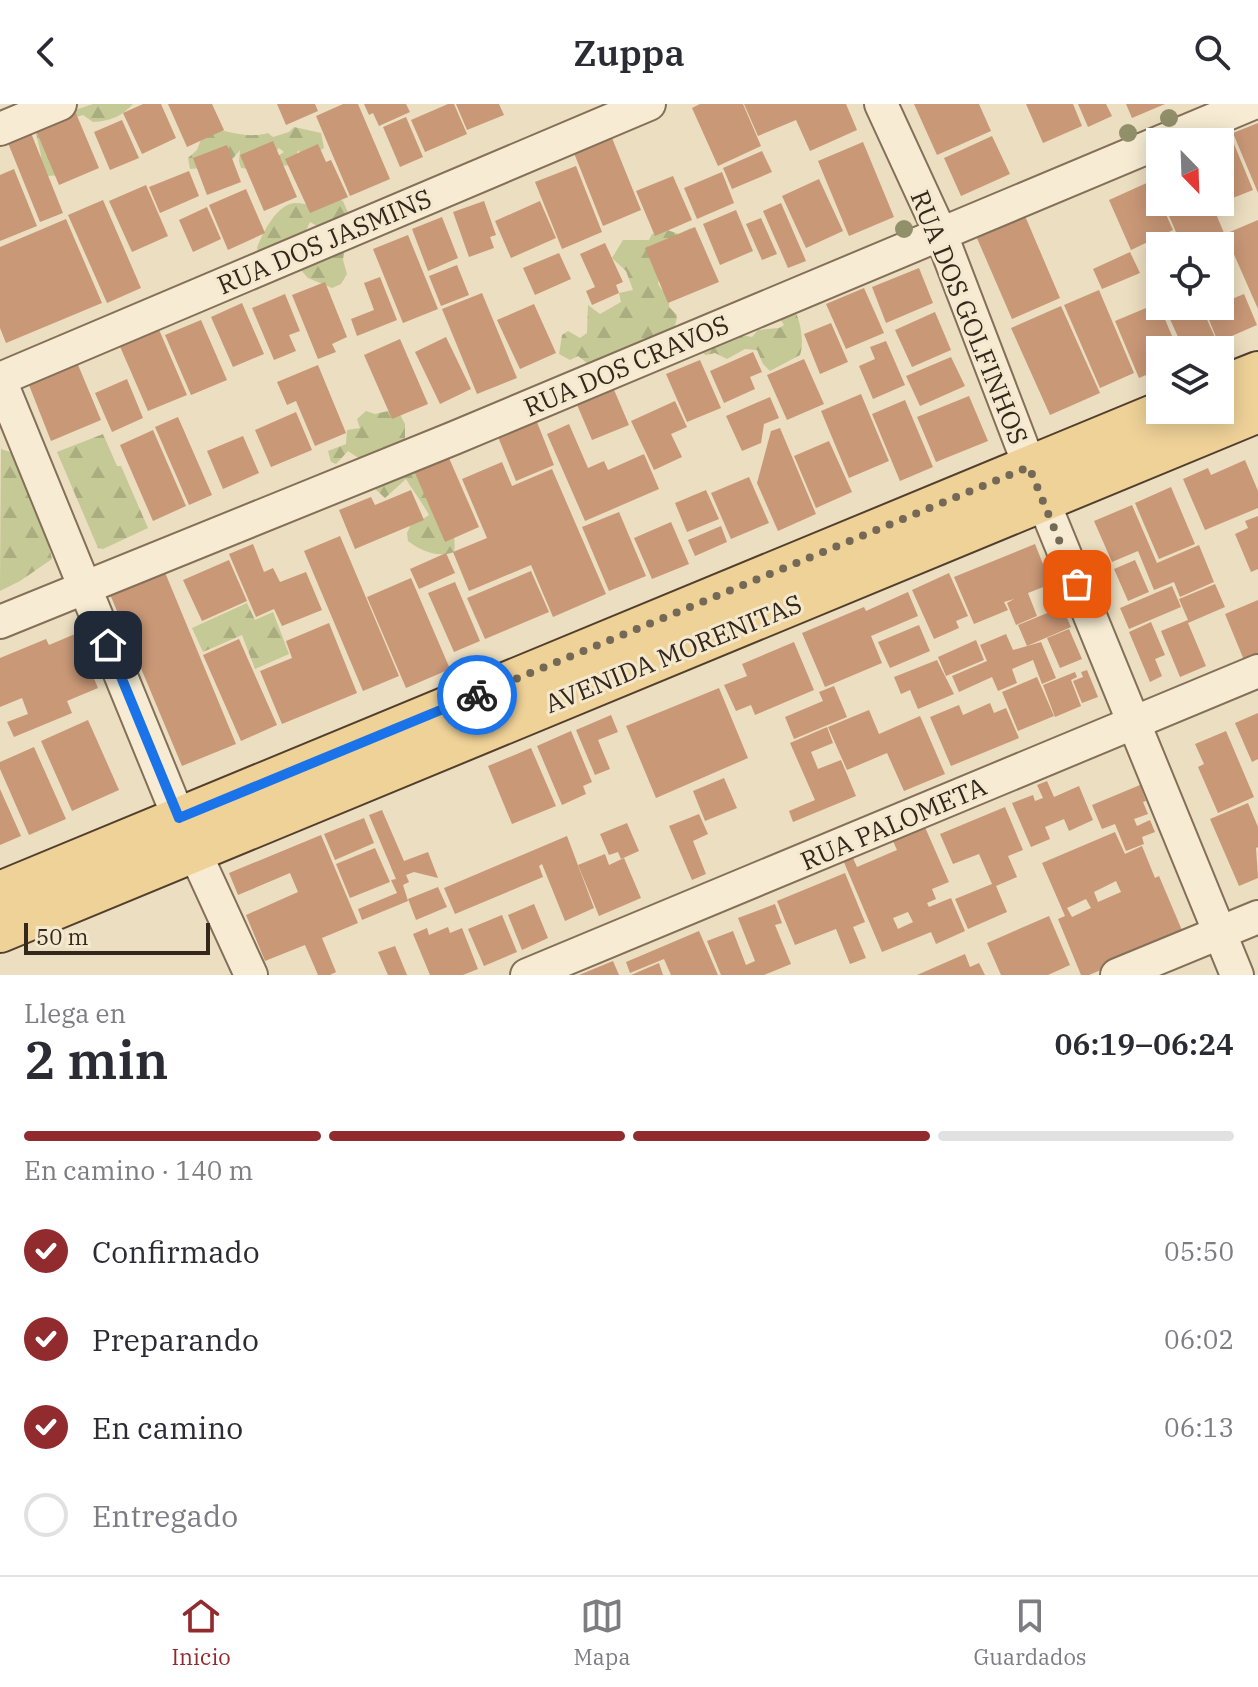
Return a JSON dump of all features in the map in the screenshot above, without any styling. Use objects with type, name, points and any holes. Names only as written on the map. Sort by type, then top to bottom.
[{"type":"main road","points":[[1234,381],[1258,372]]},
{"type":"main road","name":"AVENIDA MORENITAS","points":[[0,932],[186,835],[1036,484],[1258,412]]},
{"type":"main road","name":"AVENIDA MORENITAS","points":[[1036,484],[1146,421]]},
{"type":"main road","name":"AVENIDA MORENITAS","points":[[0,892],[186,835]]},
{"type":"street","points":[[0,129],[60,104]]},
{"type":"street","name":"RUA DOS JASMINS","points":[[0,379],[649,104]]},
{"type":"street","name":"RUA DOS GOLFINHOS","points":[[881,104],[940,232],[1036,484],[1237,975]]},
{"type":"street","name":"RUA DOS CRAVOS","points":[[0,622],[454,438],[1251,104]]},
{"type":"street","points":[[0,379],[186,835],[251,975]]},
{"type":"street","name":"RUA PALOMETA","points":[[527,975],[1258,671]]},
{"type":"street","points":[[1117,975],[1258,917]]},
{"type":"green space","points":[[93,104],[133,104],[120,115],[105,121],[93,122],[83,115],[56,123],[63,175],[47,176],[39,161],[41,155],[34,124]]},
{"type":"green space","points":[[206,126],[245,135],[268,133],[273,137],[294,127],[321,133],[324,148],[305,159],[298,150],[295,165],[276,166],[275,158],[284,152],[279,148],[263,164],[254,168],[241,168],[240,150],[224,169],[190,169],[188,158],[197,150]]},
{"type":"green space","points":[[329,195],[343,201],[349,215],[341,226],[330,222],[319,227],[310,222],[304,235],[261,257],[257,248],[282,208],[295,203],[316,206]]},
{"type":"green space","points":[[691,228],[685,243],[659,278],[658,284],[662,290],[669,292],[669,307],[677,315],[669,333],[638,342],[620,358],[592,367],[578,356],[570,360],[559,354],[562,335],[568,331],[580,338],[587,333],[588,305],[600,314],[621,302],[619,293],[633,290],[626,271],[612,258],[623,240],[649,240],[652,234],[667,230],[679,234]]},
{"type":"green space","points":[[345,244],[343,260],[347,274],[341,284],[332,288],[308,278],[300,269]]},
{"type":"green space","points":[[798,309],[796,313],[802,339],[800,355],[770,371],[757,350],[745,349],[727,359],[715,353],[706,355],[699,351],[738,331],[741,335],[752,337],[758,330],[779,328],[784,325],[779,317]]},
{"type":"green space","points":[[397,409],[405,424],[405,444],[366,463],[348,451],[336,464],[331,462],[328,451],[346,444],[347,430],[360,428],[357,419],[366,411],[375,414]]},
{"type":"green space","points":[[103,434],[117,466],[121,466],[148,528],[103,549],[98,548],[57,452]]},
{"type":"green space","points":[[1,449],[13,453],[52,559],[0,591]]},
{"type":"green space","points":[[419,462],[424,469],[422,474],[450,521],[454,552],[430,552],[408,541],[407,533],[412,522],[429,515],[406,479],[385,498],[373,487]]},
{"type":"green space","points":[[247,603],[255,620],[273,612],[289,654],[255,669],[242,635],[203,652],[192,628]]},
{"type":"building","points":[[143,104],[161,104],[176,138],[142,154],[123,113]]},
{"type":"building","points":[[168,104],[212,104],[224,130],[187,147]]},
{"type":"building","points":[[277,104],[315,104],[318,111],[286,125]]},
{"type":"building","points":[[343,104],[358,104],[390,179],[350,196],[316,116]]},
{"type":"building","points":[[364,104],[406,104],[410,112],[379,126]]},
{"type":"building","points":[[454,104],[467,134],[425,152],[411,120]]},
{"type":"building","points":[[456,104],[499,104],[504,115],[467,130]]},
{"type":"building","points":[[700,104],[743,104],[761,146],[718,166],[692,108]]},
{"type":"building","points":[[744,104],[846,104],[857,130],[810,151],[796,120],[758,136]]},
{"type":"building","points":[[914,104],[979,104],[991,131],[937,155]]},
{"type":"building","points":[[1026,104],[1073,104],[1082,126],[1043,143]]},
{"type":"building","points":[[1078,104],[1106,104],[1112,116],[1088,127]]},
{"type":"building","points":[[1126,104],[1165,104],[1132,118]]},
{"type":"building","points":[[75,111],[99,168],[59,185],[35,128]]},
{"type":"building","points":[[406,117],[423,157],[400,167],[383,127]]},
{"type":"building","points":[[122,120],[139,158],[110,170],[94,132]]},
{"type":"building","points":[[1258,123],[1258,193],[1234,135],[1234,133]]},
{"type":"building","points":[[31,133],[63,213],[40,222],[8,143]]},
{"type":"building","points":[[992,136],[1010,174],[961,196],[944,158]]},
{"type":"building","points":[[612,138],[641,210],[603,226],[574,153]]},
{"type":"building","points":[[273,141],[297,197],[264,211],[240,155]]},
{"type":"building","points":[[863,142],[894,217],[849,236],[818,161]]},
{"type":"building","points":[[318,144],[326,162],[331,160],[348,197],[310,213],[285,159]]},
{"type":"building","points":[[1234,144],[1253,190],[1234,197]]},
{"type":"building","points":[[227,145],[241,182],[207,195],[193,158]]},
{"type":"building","points":[[762,151],[772,172],[732,189],[723,168]]},
{"type":"building","points":[[576,166],[602,232],[562,249],[535,182]]},
{"type":"building","points":[[14,169],[37,226],[0,241],[0,175]]},
{"type":"building","points":[[189,171],[199,196],[160,213],[149,187]]},
{"type":"building","points":[[722,172],[734,203],[697,219],[684,188]]},
{"type":"building","points":[[673,176],[692,220],[655,236],[636,191]]},
{"type":"building","points":[[819,179],[843,231],[806,248],[782,196]]},
{"type":"building","points":[[1146,183],[1146,216],[1167,216],[1173,230],[1146,232],[1146,243],[1131,250],[1109,200]]},
{"type":"building","points":[[146,185],[168,236],[132,252],[109,201]]},
{"type":"building","points":[[246,189],[265,233],[228,250],[209,205]]},
{"type":"building","points":[[103,200],[141,288],[107,303],[68,215]]},
{"type":"building","points":[[484,201],[496,235],[490,237],[494,248],[469,257],[453,212]]},
{"type":"building","points":[[540,201],[556,238],[511,258],[495,221]]},
{"type":"building","points":[[781,203],[806,261],[788,268],[763,211]]},
{"type":"building","points":[[207,207],[221,239],[193,252],[179,220]]},
{"type":"building","points":[[736,210],[753,251],[720,265],[703,224]]},
{"type":"building","points":[[1025,216],[1060,298],[1012,319],[976,236]]},
{"type":"building","points":[[1169,216],[1217,216],[1224,232],[1176,232]]},
{"type":"building","points":[[442,217],[458,258],[428,271],[412,229]]},
{"type":"building","points":[[761,218],[777,254],[762,260],[746,224]]},
{"type":"building","points":[[66,219],[102,303],[6,343],[0,328],[0,247]]},
{"type":"building","points":[[1258,220],[1258,309],[1234,254],[1234,232],[1230,232]]},
{"type":"building","points":[[695,227],[719,282],[668,303],[645,248]]},
{"type":"building","points":[[408,235],[438,309],[403,323],[373,249]]},
{"type":"building","points":[[605,243],[623,282],[616,285],[619,293],[592,305],[586,291],[595,287],[580,254]]},
{"type":"building","points":[[1130,252],[1140,273],[1102,289],[1093,269]]},
{"type":"building","points":[[559,253],[571,279],[535,295],[523,268]]},
{"type":"building","points":[[457,265],[469,295],[441,306],[429,276]]},
{"type":"building","points":[[919,268],[933,303],[886,323],[872,287]]},
{"type":"building","points":[[380,277],[397,320],[357,336],[351,319],[374,310],[364,283]]},
{"type":"building","points":[[325,282],[347,337],[332,344],[336,352],[318,359],[292,295]]},
{"type":"building","points":[[864,288],[884,333],[846,349],[826,304]]},
{"type":"building","points":[[1099,290],[1134,373],[1100,388],[1064,305]]},
{"type":"building","points":[[482,293],[517,378],[477,394],[442,309]]},
{"type":"building","points":[[285,294],[300,331],[289,335],[296,351],[274,360],[252,308]]},
{"type":"building","points":[[1244,294],[1257,325],[1232,336],[1216,336],[1209,320],[1234,320],[1234,298]]},
{"type":"building","points":[[242,303],[264,354],[233,367],[211,317]]},
{"type":"building","points":[[534,304],[556,353],[520,369],[497,320]]},
{"type":"building","points":[[1061,306],[1100,393],[1050,415],[1011,328]]},
{"type":"building","points":[[1146,308],[1146,320],[1165,320],[1172,336],[1146,336],[1146,375],[1139,378],[1115,321]]},
{"type":"building","points":[[935,312],[951,350],[912,367],[895,330]]},
{"type":"building","points":[[201,320],[227,380],[191,395],[165,335]]},
{"type":"building","points":[[1170,320],[1207,320],[1214,336],[1178,336]]},
{"type":"building","points":[[831,323],[848,362],[820,374],[804,334]]},
{"type":"building","points":[[157,325],[187,395],[148,411],[118,342]]},
{"type":"building","points":[[446,337],[471,389],[440,404],[415,352]]},
{"type":"building","points":[[400,339],[428,404],[392,419],[364,355]]},
{"type":"building","points":[[886,341],[905,385],[873,399],[859,366],[875,359],[870,347]]},
{"type":"building","points":[[753,352],[762,372],[750,377],[755,389],[724,403],[710,371]]},
{"type":"building","points":[[951,357],[965,386],[920,406],[906,376]]},
{"type":"building","points":[[804,359],[824,404],[787,420],[767,375]]},
{"type":"building","points":[[76,360],[101,420],[51,441],[27,380]]},
{"type":"building","points":[[700,360],[721,408],[687,422],[666,374]]},
{"type":"building","points":[[318,365],[346,433],[315,446],[296,401],[287,405],[277,382]]},
{"type":"building","points":[[127,379],[143,418],[112,432],[95,393]]},
{"type":"building","points":[[612,385],[629,425],[592,440],[575,400]]},
{"type":"building","points":[[861,394],[889,461],[849,478],[821,411]]},
{"type":"building","points":[[969,396],[988,441],[936,462],[917,417]]},
{"type":"building","points":[[770,397],[779,418],[764,424],[761,443],[742,451],[726,416]]},
{"type":"building","points":[[905,400],[933,467],[900,481],[872,414]]},
{"type":"building","points":[[675,401],[687,427],[671,434],[682,457],[654,470],[631,421]]},
{"type":"building","points":[[296,412],[312,450],[271,467],[255,430]]},
{"type":"building","points":[[178,417],[212,495],[189,505],[155,427]]},
{"type":"building","points":[[535,417],[554,465],[516,481],[496,432]]},
{"type":"building","points":[[569,424],[588,468],[604,461],[608,470],[644,454],[659,489],[585,521],[547,434]]},
{"type":"building","points":[[780,428],[816,514],[778,531],[757,483],[771,431]]},
{"type":"building","points":[[153,430],[186,506],[153,521],[120,445]]},
{"type":"building","points":[[243,436],[259,473],[223,489],[207,451]]},
{"type":"building","points":[[829,441],[852,492],[816,508],[794,456]]},
{"type":"building","points":[[449,458],[479,527],[445,542],[415,473]]},
{"type":"building","points":[[1245,460],[1258,491],[1258,508],[1205,530],[1183,479],[1208,468],[1211,475]]},
{"type":"building","points":[[502,462],[512,486],[552,469],[606,594],[553,617],[531,565],[469,591],[453,552],[487,538],[462,479]]},
{"type":"building","points":[[749,477],[769,523],[731,539],[711,493]]},
{"type":"building","points":[[1171,487],[1195,544],[1159,559],[1135,503]]},
{"type":"building","points":[[411,490],[424,520],[355,549],[339,510],[371,497],[375,505]]},
{"type":"building","points":[[706,490],[719,519],[687,532],[675,503]]},
{"type":"building","points":[[1132,505],[1157,563],[1199,545],[1214,582],[1180,597],[1174,582],[1154,590],[1138,551],[1112,562],[1094,521]]},
{"type":"building","points":[[619,512],[646,576],[609,591],[582,527]]},
{"type":"building","points":[[1258,516],[1258,569],[1251,572],[1235,534],[1248,528],[1245,521]]},
{"type":"building","points":[[671,522],[689,564],[652,579],[634,538]]},
{"type":"building","points":[[721,526],[727,542],[695,556],[688,540]]},
{"type":"building","points":[[340,536],[399,676],[363,691],[304,551]]},
{"type":"building","points":[[253,544],[264,572],[273,568],[280,582],[306,572],[322,610],[282,626],[274,609],[256,617],[229,554]]},
{"type":"building","points":[[1035,544],[1051,584],[1028,593],[1037,616],[1016,625],[1007,603],[1014,599],[1004,602],[1008,610],[974,624],[954,577]]},
{"type":"building","points":[[446,553],[455,573],[419,589],[410,569]]},
{"type":"building","points":[[229,560],[247,601],[202,621],[183,580]]},
{"type":"building","points":[[1135,560],[1149,592],[1128,601],[1114,569]]},
{"type":"building","points":[[164,570],[236,744],[182,766],[109,592]]},
{"type":"building","points":[[531,571],[549,612],[485,639],[467,598]]},
{"type":"building","points":[[949,573],[968,616],[956,621],[959,628],[934,639],[912,590]]},
{"type":"building","points":[[411,578],[450,669],[406,688],[367,597]]},
{"type":"building","points":[[455,582],[480,641],[454,652],[428,593]]},
{"type":"building","points":[[1215,584],[1225,607],[1188,623],[1206,666],[1180,677],[1161,631],[1188,620],[1179,599]]},
{"type":"building","points":[[1172,586],[1181,607],[1129,629],[1120,608]]},
{"type":"building","points":[[908,592],[918,616],[871,636],[882,663],[825,687],[802,633],[864,607],[866,611]]},
{"type":"building","points":[[1258,600],[1258,660],[1246,665],[1225,614]]},
{"type":"building","points":[[1062,607],[1071,627],[1027,646],[1018,625]]},
{"type":"building","points":[[1151,622],[1165,655],[1155,659],[1162,676],[1150,682],[1129,632]]},
{"type":"building","points":[[329,623],[357,693],[282,724],[260,671],[292,658],[286,641]]},
{"type":"building","points":[[919,625],[930,651],[890,668],[878,642]]},
{"type":"building","points":[[1069,629],[1082,659],[1060,668],[1047,638]]},
{"type":"building","points":[[75,634],[98,688],[67,701],[72,713],[14,737],[7,722],[28,714],[22,698],[0,707],[0,658],[46,639],[49,645]]},
{"type":"building","points":[[1006,634],[1013,650],[1041,642],[1056,678],[1042,684],[1033,660],[1012,669],[1017,683],[998,691],[992,677],[959,692],[952,676],[987,661],[980,645]]},
{"type":"building","points":[[239,639],[277,725],[241,741],[203,655]]},
{"type":"building","points":[[976,640],[984,660],[946,676],[938,657]]},
{"type":"building","points":[[794,642],[814,690],[755,715],[751,705],[736,711],[724,685],[747,676],[742,664]]},
{"type":"building","points":[[937,660],[954,694],[918,709],[910,690],[901,694],[894,677]]},
{"type":"building","points":[[1087,670],[1098,697],[1082,703],[1073,681],[1083,677],[1081,672]]},
{"type":"building","points":[[1075,672],[1077,677],[1071,680],[1081,706],[1055,717],[1043,685]]},
{"type":"building","points":[[1037,677],[1054,716],[1018,731],[1002,692]]},
{"type":"building","points":[[834,686],[847,717],[794,739],[785,717],[823,701],[819,692]]},
{"type":"building","points":[[719,688],[748,758],[656,798],[626,726]]},
{"type":"building","points":[[990,703],[994,713],[1006,708],[1019,738],[951,766],[930,717],[959,705],[963,715]]},
{"type":"building","points":[[869,710],[879,734],[920,716],[945,774],[904,791],[887,753],[847,770],[828,727]]},
{"type":"building","points":[[1258,713],[1258,759],[1252,762],[1235,723]]},
{"type":"building","points":[[611,715],[618,732],[598,740],[610,769],[595,775],[576,730]]},
{"type":"building","points":[[88,720],[119,790],[72,811],[41,741]]},
{"type":"building","points":[[827,727],[833,743],[811,752],[818,769],[841,760],[856,796],[793,822],[789,811],[815,800],[790,743]]},
{"type":"building","points":[[571,731],[592,782],[583,786],[586,794],[562,805],[537,746]]},
{"type":"building","points":[[1226,731],[1254,797],[1218,813],[1198,767],[1204,764],[1195,744]]},
{"type":"building","points":[[34,747],[66,819],[29,835],[0,769],[0,762]]},
{"type":"building","points":[[531,748],[556,806],[512,824],[488,766]]},
{"type":"building","points":[[724,778],[737,808],[705,821],[693,791]]},
{"type":"building","points":[[1047,781],[1054,797],[1079,786],[1093,820],[1069,831],[1064,819],[1045,827],[1050,839],[1031,847],[1012,803],[1033,795],[1035,801],[1043,798],[1037,785]]},
{"type":"building","points":[[1140,785],[1148,814],[1134,819],[1137,826],[1150,820],[1155,832],[1142,837],[1144,844],[1126,851],[1115,824],[1102,829],[1092,805]]},
{"type":"building","points":[[0,789],[21,836],[0,845]]},
{"type":"building","points":[[1248,803],[1258,827],[1258,878],[1239,886],[1210,819]]},
{"type":"building","points":[[1005,807],[1023,850],[1008,856],[1017,877],[996,886],[1007,912],[968,929],[955,899],[992,884],[979,854],[953,864],[940,834]]},
{"type":"building","points":[[382,810],[404,861],[428,852],[438,878],[414,872],[406,875],[409,882],[403,885],[408,901],[362,920],[358,909],[397,893],[391,880],[396,879],[369,815]]},
{"type":"building","points":[[699,814],[708,834],[693,841],[706,874],[692,880],[669,826]]},
{"type":"building","points":[[364,818],[374,843],[335,860],[324,834]]},
{"type":"building","points":[[627,823],[639,851],[621,859],[618,852],[609,855],[600,834]]},
{"type":"building","points":[[924,825],[949,882],[932,889],[936,899],[927,903],[929,907],[951,898],[965,931],[936,944],[931,932],[882,952],[843,860],[852,856],[857,867],[897,850],[892,839]],"holes":[[[908,912],[913,922],[898,929],[893,918]]]},
{"type":"building","points":[[1115,832],[1125,854],[1142,846],[1155,878],[1159,876],[1184,935],[1089,975],[1081,975],[1058,919],[1065,916],[1042,863]],"holes":[[[1116,881],[1121,892],[1098,902],[1094,892]],[[1086,899],[1091,908],[1072,917],[1067,908]]]},
{"type":"building","points":[[321,835],[358,923],[322,938],[336,972],[330,975],[318,975],[305,945],[265,961],[246,915],[298,892],[290,873],[238,895],[229,873]]},
{"type":"building","points":[[567,836],[594,908],[565,921],[542,864],[539,866],[543,877],[455,914],[444,888]]},
{"type":"building","points":[[375,848],[390,882],[350,898],[336,864]]},
{"type":"building","points":[[605,854],[609,865],[624,858],[641,898],[599,916],[578,865]]},
{"type":"building","points":[[845,873],[865,922],[853,927],[866,958],[850,964],[836,929],[795,945],[777,901]]},
{"type":"building","points":[[438,887],[447,907],[416,920],[408,899]]},
{"type":"building","points":[[534,904],[548,938],[522,950],[508,915]]},
{"type":"building","points":[[775,904],[782,923],[775,925],[791,964],[764,975],[721,975],[707,941],[733,931],[746,965],[755,961],[738,918]]},
{"type":"building","points":[[502,915],[517,952],[484,966],[468,929]]},
{"type":"building","points":[[1049,916],[1070,965],[1048,975],[1001,975],[987,943]]},
{"type":"building","points":[[448,927],[450,933],[462,928],[478,969],[463,975],[430,975],[413,934],[427,928],[429,935]]},
{"type":"building","points":[[699,931],[718,975],[671,975],[664,959],[630,973],[626,962]]},
{"type":"building","points":[[395,946],[407,975],[388,975],[378,952]]},
{"type":"building","points":[[965,954],[970,967],[979,963],[985,975],[917,975]]},
{"type":"building","points":[[613,961],[619,975],[579,975]]},
{"type":"building","points":[[659,963],[663,975],[631,975]]},
{"type":"way so far","points":[[477,695],[1029,467],[1077,584]]},
{"type":"route","points":[[108,645],[179,818],[477,695]]}]
